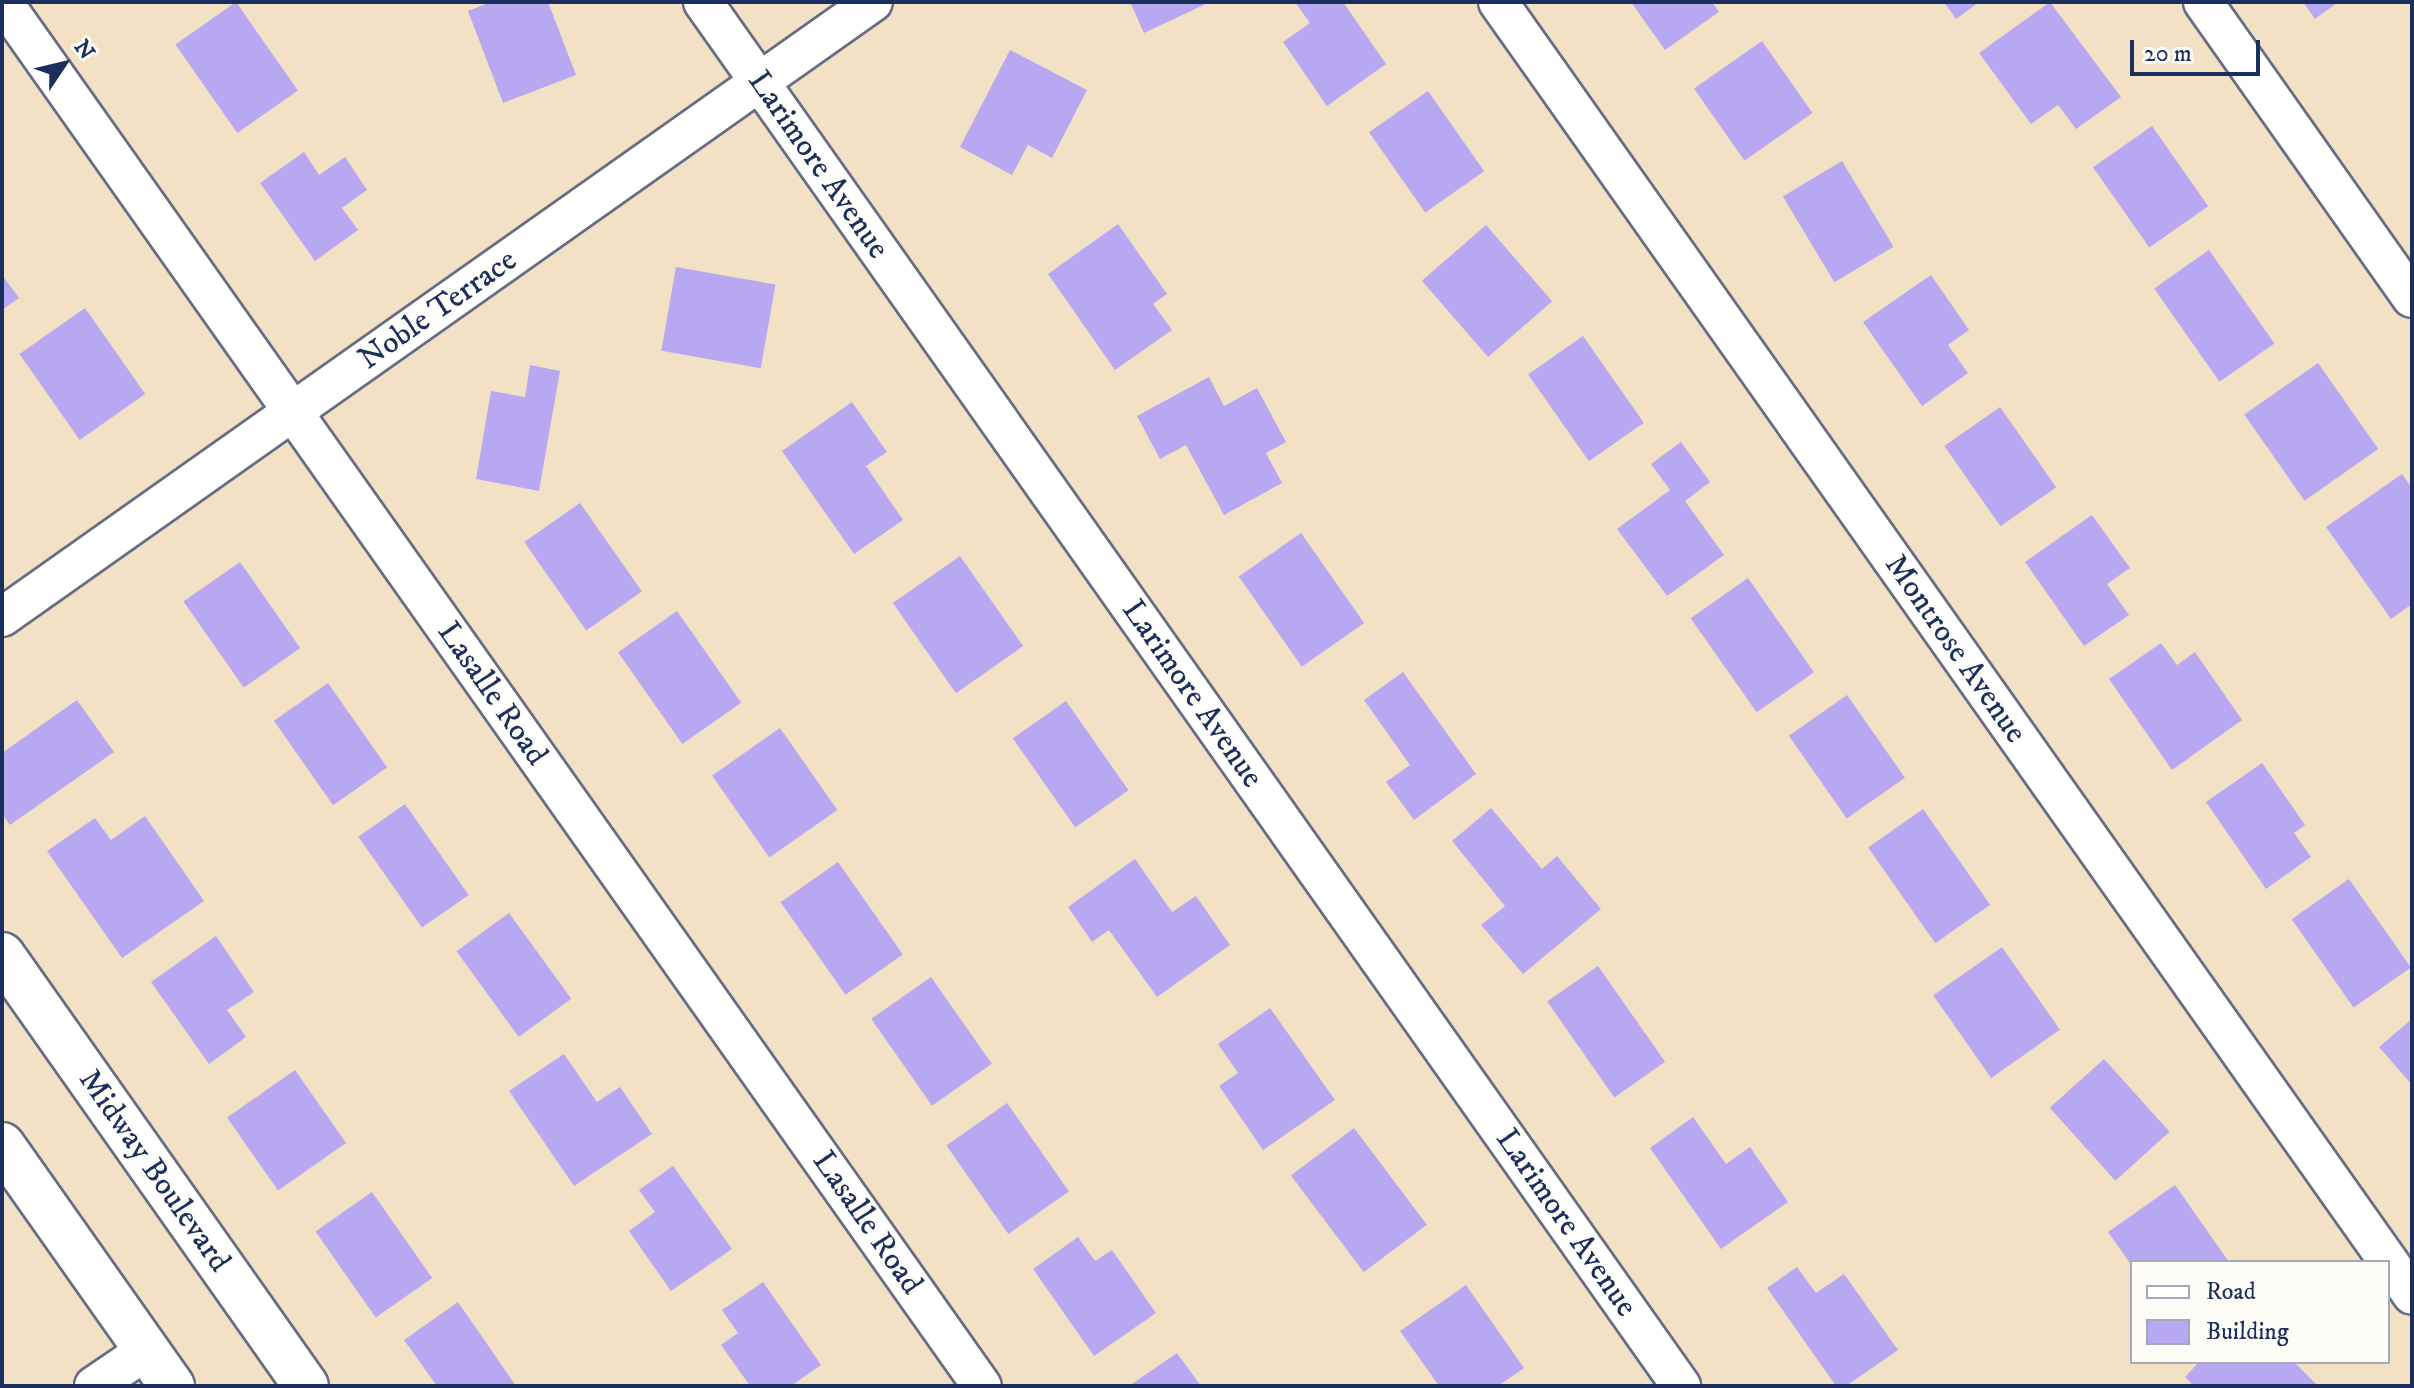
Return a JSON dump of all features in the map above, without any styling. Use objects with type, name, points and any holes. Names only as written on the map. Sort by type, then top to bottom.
[{"type":"street","name":"Lasalle Road","points":[[3,2],[982,1386]]},
{"type":"street","name":"Larimore Avenue","points":[[703,2],[1681,1386]]},
{"type":"street","name":"Noble Terrace","points":[[2,617],[873,2]]},
{"type":"street","name":"Montrose Avenue","points":[[1498,2],[2387,1260]]},
{"type":"street","points":[[2203,2],[2412,298]]},
{"type":"street","name":"Midway Boulevard","points":[[2,955],[306,1386]]},
{"type":"street","points":[[2,1145],[172,1386]]},
{"type":"street","name":"Montrose Avenue","points":[[2390,1264],[2412,1295]]},
{"type":"street","points":[[94,1386],[147,1350]]},
{"type":"building","points":[[236,2],[298,90],[237,133],[175,44]]},
{"type":"building","points":[[491,2],[548,2],[576,75],[503,103],[468,11]]},
{"type":"building","points":[[1130,2],[1210,2],[1144,33]]},
{"type":"building","points":[[1295,2],[1343,2],[1386,64],[1327,106],[1283,42],[1310,23]]},
{"type":"building","points":[[1631,2],[1712,2],[1719,12],[1665,50]]},
{"type":"building","points":[[1944,2],[1979,2],[1956,19]]},
{"type":"building","points":[[2050,2],[2121,97],[2076,129],[2058,105],[2031,124],[1979,53]]},
{"type":"building","points":[[2303,2],[2338,2],[2315,19]]},
{"type":"building","points":[[1762,41],[1812,113],[1744,161],[1694,89]]},
{"type":"building","points":[[1010,50],[1087,90],[1052,158],[1028,145],[1012,175],[960,147]]},
{"type":"building","points":[[1428,91],[1484,171],[1425,213],[1369,132]]},
{"type":"building","points":[[2152,126],[2208,206],[2149,248],[2093,167]]},
{"type":"building","points":[[304,152],[319,175],[345,157],[367,190],[342,208],[358,230],[315,261],[260,183]]},
{"type":"building","points":[[1842,161],[1894,247],[1834,282],[1783,197]]},
{"type":"building","points":[[1118,224],[1167,294],[1153,304],[1172,330],[1115,370],[1048,274]]},
{"type":"building","points":[[1486,225],[1552,301],[1488,357],[1422,281]]},
{"type":"building","points":[[2209,250],[2274,343],[2220,382],[2154,288]]},
{"type":"building","points":[[676,267],[775,285],[761,368],[661,351]]},
{"type":"building","points":[[2,275],[19,298],[2,310]]},
{"type":"building","points":[[1931,275],[1969,330],[1948,345],[1968,373],[1922,406],[1863,322]]},
{"type":"building","points":[[85,308],[145,394],[80,440],[19,354]]},
{"type":"building","points":[[1583,336],[1644,423],[1589,461],[1528,374]]},
{"type":"building","points":[[2318,363],[2378,449],[2305,501],[2244,415]]},
{"type":"building","points":[[530,365],[560,371],[539,491],[476,479],[491,391],[525,397]]},
{"type":"building","points":[[1209,377],[1224,406],[1257,388],[1286,442],[1266,453],[1282,483],[1224,515],[1186,445],[1160,459],[1137,416]]},
{"type":"building","points":[[852,402],[887,452],[866,466],[903,520],[854,554],[782,451]]},
{"type":"building","points":[[2000,407],[2056,487],[2001,526],[1944,446]]},
{"type":"building","points":[[1681,442],[1710,482],[1685,501],[1724,555],[1667,596],[1617,529],[1670,490],[1651,464]]},
{"type":"building","points":[[2402,474],[2412,488],[2412,604],[2391,619],[2326,527]]},
{"type":"building","points":[[580,503],[642,591],[586,630],[524,542]]},
{"type":"building","points":[[2092,515],[2130,568],[2107,584],[2129,615],[2084,646],[2025,562]]},
{"type":"building","points":[[1301,533],[1364,623],[1302,667],[1239,577]]},
{"type":"building","points":[[960,556],[1023,646],[956,693],[893,603]]},
{"type":"building","points":[[240,562],[300,648],[244,688],[183,602]]},
{"type":"building","points":[[1748,578],[1814,672],[1757,712],[1691,618]]},
{"type":"building","points":[[677,611],[741,703],[682,744],[618,652]]},
{"type":"building","points":[[2161,643],[2177,665],[2195,652],[2242,720],[2172,770],[2109,679]]},
{"type":"building","points":[[1403,672],[1476,774],[1414,820],[1386,782],[1410,765],[1364,700]]},
{"type":"building","points":[[328,683],[387,767],[333,805],[274,721]]},
{"type":"building","points":[[1847,695],[1905,778],[1847,818],[1789,736]]},
{"type":"building","points":[[77,700],[114,752],[10,825],[2,814],[2,753]]},
{"type":"building","points":[[1066,701],[1129,790],[1075,828],[1013,738]]},
{"type":"building","points":[[780,728],[837,810],[769,858],[712,776]]},
{"type":"building","points":[[2262,763],[2305,825],[2294,833],[2311,857],[2266,889],[2206,802]]},
{"type":"building","points":[[405,804],[469,895],[422,928],[358,837]]},
{"type":"building","points":[[1491,808],[1542,869],[1557,856],[1601,909],[1523,974],[1481,925],[1505,906],[1452,841]]},
{"type":"building","points":[[1923,809],[1990,905],[1935,943],[1868,847]]},
{"type":"building","points":[[145,816],[204,901],[122,958],[47,851],[95,818],[111,840]]},
{"type":"building","points":[[1135,859],[1172,912],[1196,896],[1230,945],[1157,997],[1109,930],[1092,942],[1068,907]]},
{"type":"building","points":[[838,862],[903,955],[845,995],[781,902]]},
{"type":"building","points":[[2349,879],[2411,967],[2354,1008],[2292,919]]},
{"type":"building","points":[[509,913],[571,999],[519,1037],[456,951]]},
{"type":"building","points":[[216,936],[254,992],[227,1010],[246,1037],[209,1064],[151,982]]},
{"type":"building","points":[[2002,947],[2060,1030],[1991,1078],[1933,995]]},
{"type":"building","points":[[1598,966],[1665,1062],[1614,1097],[1547,1002]]},
{"type":"building","points":[[931,977],[992,1064],[932,1106],[871,1019]]},
{"type":"building","points":[[1270,1008],[1335,1100],[1263,1150],[1219,1086],[1238,1073],[1218,1044]]},
{"type":"building","points":[[2412,1019],[2412,1085],[2379,1047]]},
{"type":"building","points":[[564,1054],[597,1102],[620,1087],[652,1134],[574,1186],[509,1091]]},
{"type":"building","points":[[2104,1059],[2170,1132],[2115,1181],[2050,1108]]},
{"type":"building","points":[[295,1070],[346,1143],[278,1191],[227,1118]]},
{"type":"building","points":[[1007,1103],[1069,1191],[1008,1234],[946,1145]]},
{"type":"building","points":[[1693,1117],[1726,1164],[1750,1147],[1788,1202],[1721,1249],[1650,1148]]},
{"type":"building","points":[[1354,1128],[1427,1225],[1364,1272],[1291,1176]]},
{"type":"building","points":[[673,1166],[732,1249],[671,1291],[629,1231],[655,1212],[639,1190]]},
{"type":"building","points":[[2175,1185],[2228,1260],[2130,1260],[2130,1263],[2108,1232]]},
{"type":"building","points":[[372,1192],[432,1278],[376,1318],[315,1232]]},
{"type":"building","points":[[1078,1237],[1095,1261],[1112,1250],[1156,1313],[1094,1356],[1033,1269]]},
{"type":"building","points":[[1797,1267],[1816,1293],[1844,1274],[1898,1350],[1846,1386],[1836,1386],[1767,1288]]},
{"type":"building","points":[[763,1282],[821,1365],[791,1386],[750,1386],[721,1345],[738,1333],[722,1310]]},
{"type":"building","points":[[1466,1285],[1524,1368],[1498,1386],[1439,1386],[1400,1331]]},
{"type":"building","points":[[458,1302],[516,1386],[437,1386],[404,1340]]},
{"type":"building","points":[[1177,1353],[1201,1386],[1129,1386]]},
{"type":"building","points":[[2197,1364],[2296,1364],[2318,1386],[2194,1386],[2185,1377]]}]
